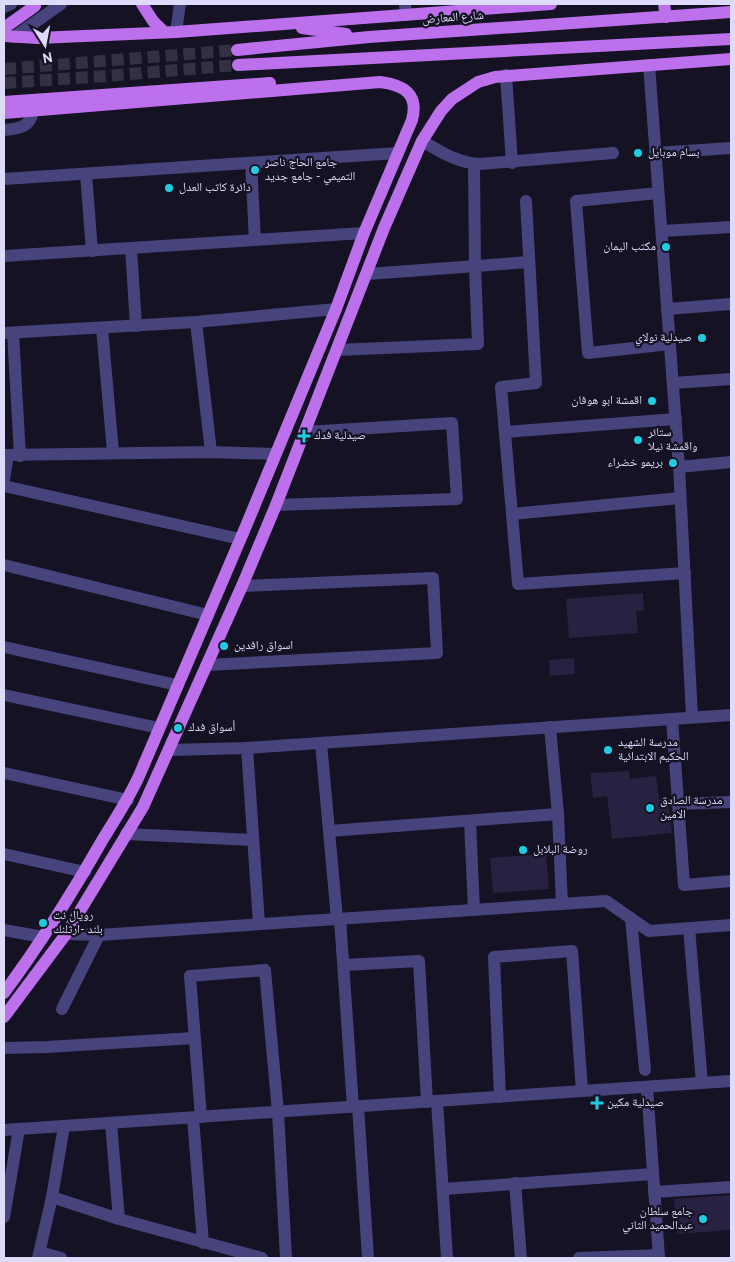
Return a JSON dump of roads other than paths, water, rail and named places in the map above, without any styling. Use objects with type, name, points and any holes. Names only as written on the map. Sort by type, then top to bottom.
[{"type":"main road","points":[[142,4],[153,21],[170,32]]},
{"type":"main road","points":[[9,37],[38,38],[170,32],[277,25],[406,9],[551,4]]},
{"type":"main road","points":[[4,28],[36,8]]},
{"type":"main road","name":"شارع المعارض","points":[[237,50],[665,10],[731,12]]},
{"type":"main road","points":[[277,25],[369,37]]},
{"type":"main road","points":[[238,65],[731,39]]},
{"type":"main road","points":[[681,43],[683,62]]},
{"type":"main road","points":[[368,59],[368,82]]},
{"type":"main road","points":[[4,1017],[66,934],[143,807],[242,586],[276,505],[368,274],[384,228],[422,141],[441,111],[452,99],[478,82],[494,77],[731,59]]},
{"type":"main road","points":[[4,102],[34,105],[380,82],[396,85],[404,89],[413,101],[414,108],[412,120],[364,233],[336,309],[246,526],[128,800],[85,872],[4,993]]},
{"type":"main road","points":[[4,113],[34,105]]},
{"type":"main road","points":[[396,157],[410,169]]},
{"type":"main road","points":[[246,526],[264,533]]},
{"type":"street","points":[[4,7],[10,4]]},
{"type":"street","points":[[9,37],[36,8],[61,4]]},
{"type":"street","points":[[170,32],[180,4]]},
{"type":"street","points":[[649,65],[676,419],[692,717]]},
{"type":"street","points":[[506,75],[512,163]]},
{"type":"street","points":[[4,130],[23,127],[31,119],[34,105]]},
{"type":"street","points":[[422,141],[451,158],[474,164],[512,163],[613,153]]},
{"type":"street","points":[[655,154],[731,148]]},
{"type":"street","points":[[4,179],[251,163],[396,157]]},
{"type":"street","points":[[251,163],[255,240]]},
{"type":"street","points":[[337,350],[478,344],[474,164]]},
{"type":"street","points":[[86,174],[92,251]]},
{"type":"street","points":[[658,193],[576,201],[588,354],[670,344]]},
{"type":"street","points":[[526,201],[536,383],[501,387],[518,584],[685,573]]},
{"type":"street","points":[[662,232],[731,226]]},
{"type":"street","points":[[4,256],[364,233]]},
{"type":"street","points":[[131,248],[136,326]]},
{"type":"street","points":[[368,274],[529,262]]},
{"type":"street","points":[[667,308],[731,304]]},
{"type":"street","points":[[4,480],[10,456],[8,333],[196,322],[336,309]]},
{"type":"street","points":[[196,322],[210,452]]},
{"type":"street","points":[[102,328],[113,452]]},
{"type":"street","points":[[673,383],[731,379]]},
{"type":"street","points":[[505,432],[676,419]]},
{"type":"street","points":[[276,505],[457,499],[452,423],[305,432]]},
{"type":"street","points":[[10,456],[113,452],[276,454]]},
{"type":"street","points":[[679,466],[731,462]]},
{"type":"street","points":[[4,486],[240,539]]},
{"type":"street","points":[[512,514],[680,498]]},
{"type":"street","points":[[4,565],[208,615]]},
{"type":"street","points":[[206,666],[437,653],[433,578],[242,586]]},
{"type":"street","points":[[4,647],[177,685]]},
{"type":"street","points":[[4,695],[159,728]]},
{"type":"street","points":[[169,750],[247,748],[731,714]]},
{"type":"street","points":[[672,719],[684,885],[731,881]]},
{"type":"street","points":[[550,727],[558,814],[562,904]]},
{"type":"street","points":[[321,743],[344,965],[368,1258]]},
{"type":"street","points":[[247,748],[258,924]]},
{"type":"street","points":[[4,773],[128,800]]},
{"type":"street","points":[[678,804],[731,802]]},
{"type":"street","points":[[329,832],[558,814]]},
{"type":"street","points":[[470,821],[474,910]]},
{"type":"street","points":[[126,834],[253,840]]},
{"type":"street","points":[[4,854],[85,872]]},
{"type":"street","points":[[66,934],[99,935],[606,901],[649,930],[731,924]]},
{"type":"street","points":[[631,918],[644,1070]]},
{"type":"street","points":[[689,928],[702,1083]]},
{"type":"street","points":[[4,930],[43,937]]},
{"type":"street","points":[[62,1009],[99,935]]},
{"type":"street","points":[[500,1097],[494,957],[572,951],[582,1091]]},
{"type":"street","points":[[344,965],[419,961],[432,1102],[443,1189],[447,1258]]},
{"type":"street","points":[[203,1243],[190,976],[265,970],[278,1112],[286,1258]]},
{"type":"street","points":[[4,1048],[194,1038]]},
{"type":"street","points":[[4,1130],[731,1081]]},
{"type":"street","points":[[579,1258],[659,1256],[647,1087]]},
{"type":"street","points":[[111,1123],[119,1219]]},
{"type":"street","points":[[61,1258],[39,1255],[52,1197],[64,1126]]},
{"type":"street","points":[[4,1217],[19,1130]]},
{"type":"street","points":[[443,1189],[653,1174]]},
{"type":"street","points":[[515,1183],[521,1258]]},
{"type":"street","points":[[654,1192],[731,1187]]},
{"type":"street","points":[[52,1197],[119,1219],[262,1258]]},
{"type":"tunnel","points":[[4,69],[237,50]]},
{"type":"tunnel","points":[[4,83],[238,65]]},
{"type":"place","name":"بسام موبايل","points":[[638,153]]},
{"type":"place","name":"جامع الحاج ناصر التميمي - جامع جديد","points":[[255,170]]},
{"type":"place","name":"دائرة كاتب العدل","points":[[169,188]]},
{"type":"place","name":"مكتب اليمان","points":[[666,247]]},
{"type":"place","name":"صيدلية نولاي","points":[[702,338]]},
{"type":"place","name":"اقمشة ابو هوفان","points":[[652,401]]},
{"type":"place","name":"صيدلية فدك","points":[[304,436]]},
{"type":"place","name":"ستائر واقمشة نيلا","points":[[638,440]]},
{"type":"place","name":"بريمو خضراء","points":[[673,463]]},
{"type":"place","name":"اسواق رافدين","points":[[224,646]]},
{"type":"place","name":"أسواق فدك","points":[[178,728]]},
{"type":"place","name":"مدرسة الشهيد الحكيم الابتدائية","points":[[608,750]]},
{"type":"place","name":"مدرسة الصادق الامين","points":[[650,808]]},
{"type":"place","name":"روضة البلابل","points":[[523,850]]},
{"type":"place","name":"رويال نت بلند -ارثلنك","points":[[43,923]]},
{"type":"place","name":"صيدلية مكين","points":[[597,1103]]},
{"type":"place","name":"جامع سلطان عبدالحميد الثاني","points":[[703,1219]]}]
